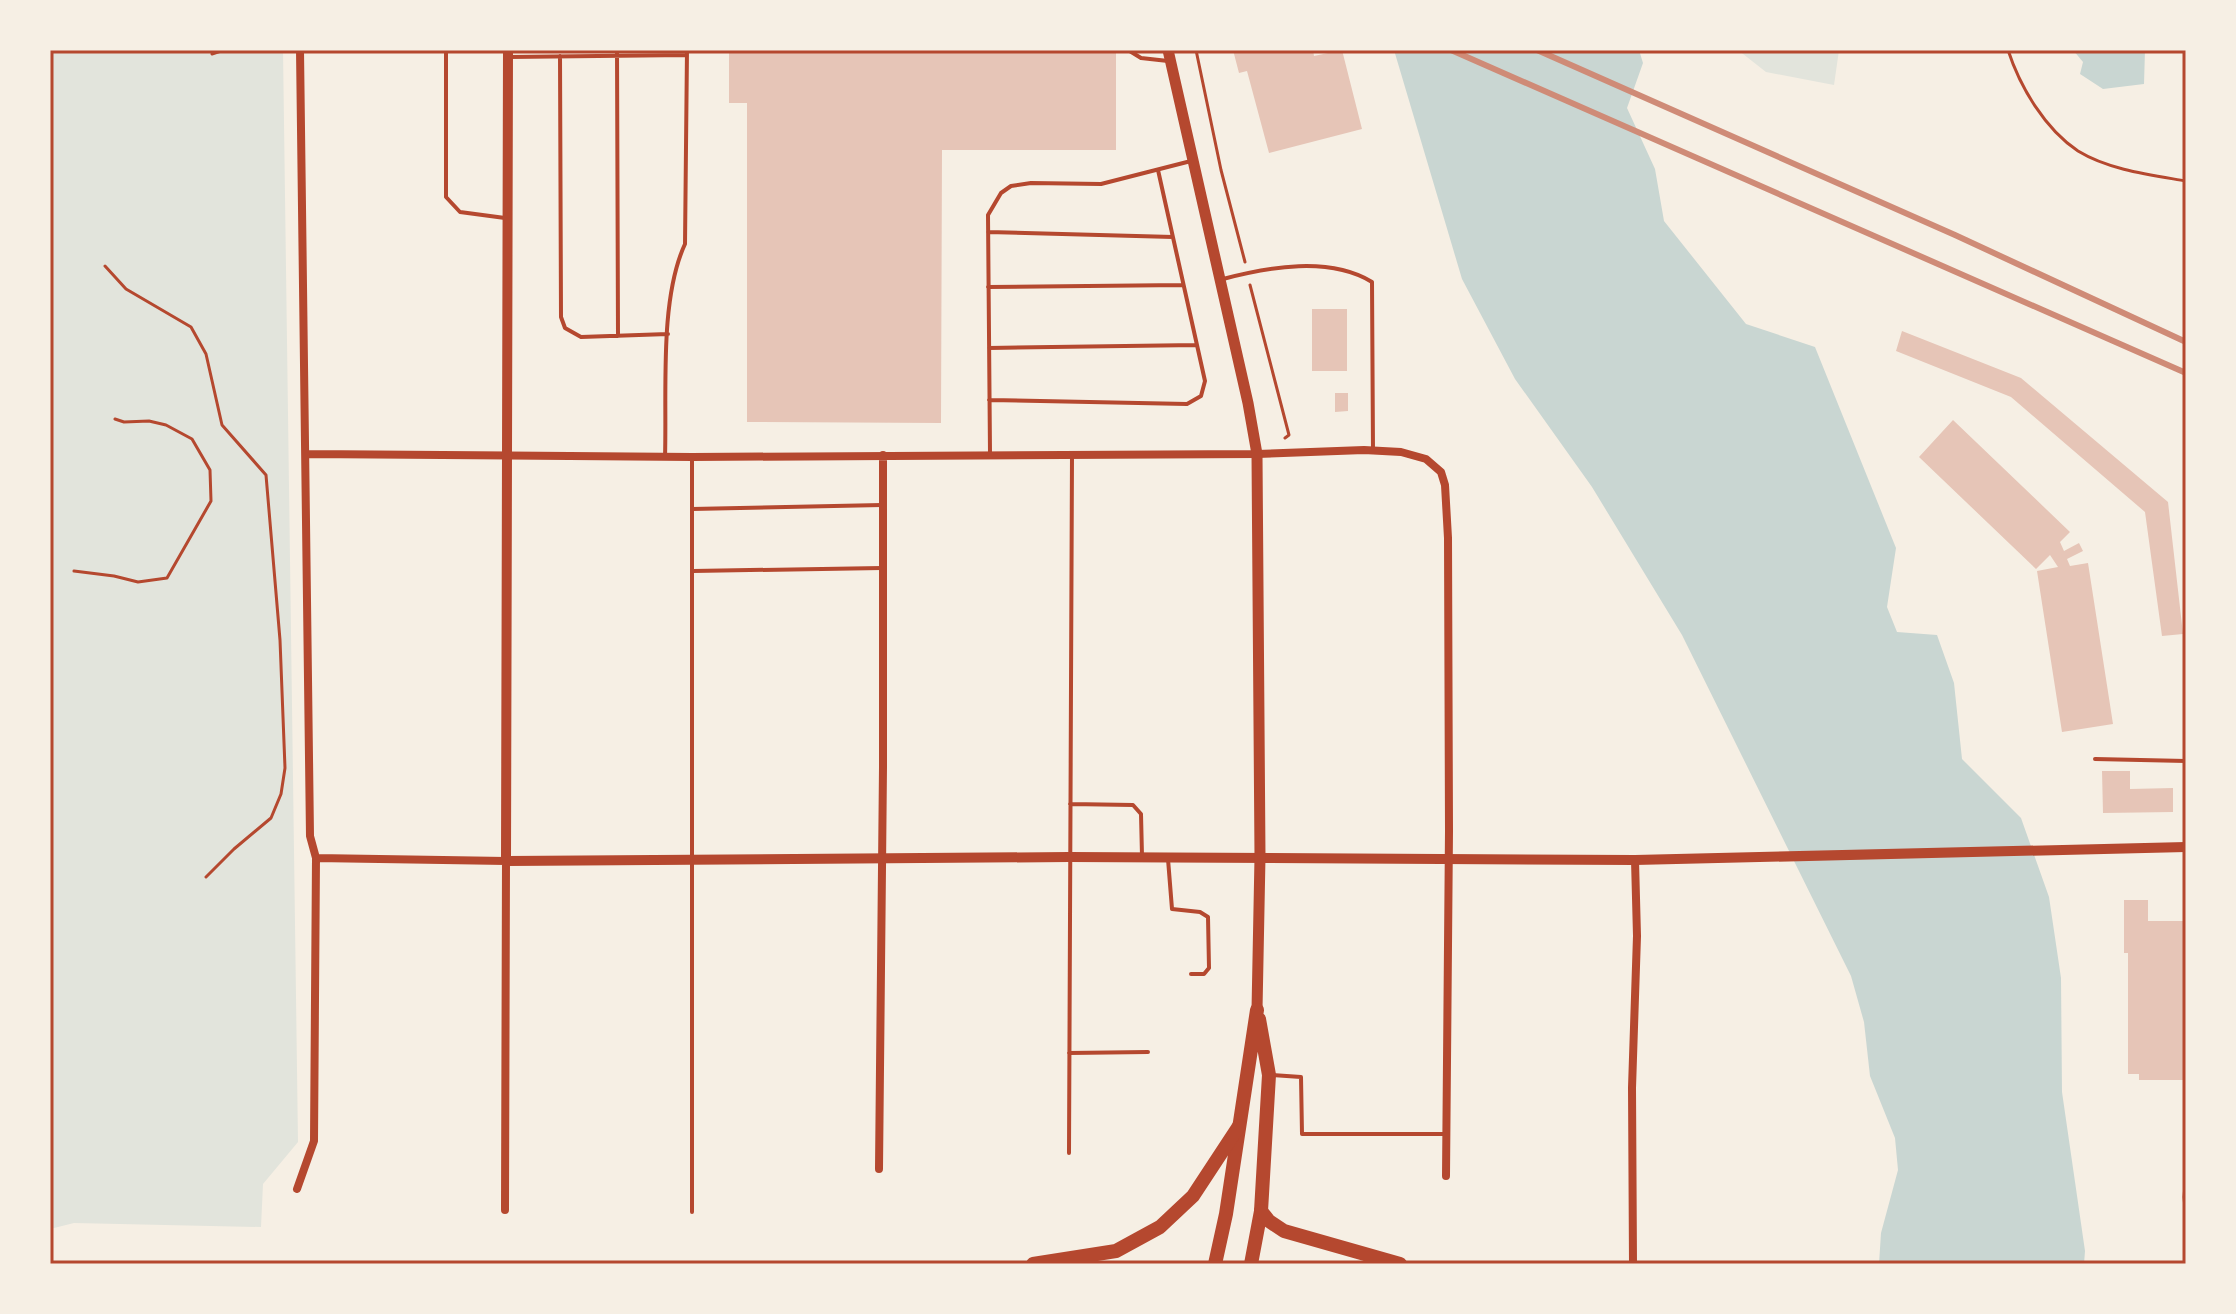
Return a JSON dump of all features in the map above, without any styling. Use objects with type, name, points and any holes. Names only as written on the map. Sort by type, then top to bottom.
[{"type":"highway","points":[[1251,1264],[1261,1211],[1269,1075],[1257,1010]]},
{"type":"highway","points":[[1215,1264],[1226,1214],[1257,1010]]},
{"type":"highway","points":[[1033,1264],[1116,1251],[1160,1227],[1193,1196],[1239,1126]]},
{"type":"highway","points":[[1261,1211],[1284,1231],[1400,1264]]},
{"type":"main road","points":[[1169,56],[1252,418],[1257,454],[1260,857],[1257,1010]]},
{"type":"street","points":[[297,1189],[314,1141],[316,858],[310,836],[300,50]]},
{"type":"street","points":[[505,1210],[508,54]]},
{"type":"street","points":[[307,454],[692,457],[1373,451],[1401,452],[1426,459],[1441,472],[1445,485],[1448,538],[1446,1176]]},
{"type":"street","points":[[879,1169],[883,455]]},
{"type":"street","points":[[316,858],[506,861],[1069,857],[1635,860],[2186,847]]},
{"type":"street","points":[[1633,1264],[1635,860]]},
{"type":"lane","points":[[446,50],[446,197],[460,212],[507,219]]},
{"type":"lane","points":[[1128,50],[1141,58],[1169,56]]},
{"type":"lane","points":[[508,54],[560,56],[687,52],[685,244],[669,295],[665,457]]},
{"type":"lane","points":[[617,53],[618,336]]},
{"type":"lane","points":[[560,56],[561,317],[565,328],[581,337],[668,334]]},
{"type":"lane","points":[[990,454],[988,215],[994,201],[1011,186],[1031,183],[1101,184],[1193,160]]},
{"type":"lane","points":[[989,400],[1187,404],[1201,396],[1205,381],[1158,169]]},
{"type":"lane","points":[[988,232],[1173,237]]},
{"type":"lane","points":[[1220,280],[1273,266],[1327,268],[1357,273],[1372,282],[1373,451]]},
{"type":"lane","points":[[988,287],[1183,285]]},
{"type":"lane","points":[[989,348],[1197,345]]},
{"type":"lane","points":[[1069,1153],[1072,453]]},
{"type":"lane","points":[[692,457],[692,1212]]},
{"type":"lane","points":[[692,509],[883,505]]},
{"type":"lane","points":[[693,571],[883,568]]},
{"type":"lane","points":[[2095,759],[2186,761]]},
{"type":"lane","points":[[1070,804],[1133,805],[1138,808],[1141,814],[1142,857]]},
{"type":"lane","points":[[1168,857],[1172,909],[1200,912],[1208,917],[1209,968],[1204,974],[1191,974]]},
{"type":"lane","points":[[1069,1053],[1148,1052]]},
{"type":"lane","points":[[1269,1075],[1301,1077],[1302,1134],[1446,1134]]},
{"type":"path","points":[[212,54],[224,50]]},
{"type":"path","points":[[1196,50],[1247,273],[1289,435],[1257,454]]},
{"type":"path","points":[[2008,50],[2014,68],[2034,103],[2078,150],[2117,167],[2186,181]]},
{"type":"path","points":[[105,266],[126,289],[191,327],[206,354],[222,425],[266,475],[280,640],[285,768],[281,794],[271,818],[206,877]]},
{"type":"path","points":[[74,571],[138,582],[167,578],[211,501],[210,470],[192,439],[166,425],[115,419]]},
{"type":"path","points":[[2186,1173],[2186,1221]]},
{"type":"shaded area","points":[[50,50],[283,50],[298,1142],[263,1184],[261,1227],[74,1223],[50,1229]]},
{"type":"shaded area","points":[[1394,50],[1639,50],[1643,63],[1627,108],[1655,169],[1664,221],[1746,324],[1815,347],[1896,548],[1887,607],[1897,632],[1937,635],[1954,683],[1962,759],[2021,818],[2049,897],[2061,978],[2062,1092],[2085,1251],[2084,1264],[1879,1264],[1881,1233],[1898,1170],[1895,1138],[1870,1076],[1864,1022],[1851,976],[1682,635],[1592,487],[1515,379],[1462,279]]},
{"type":"shaded area","points":[[1738,50],[1839,50],[1834,85],[1766,72]]},
{"type":"shaded area","points":[[2073,50],[2145,50],[2144,84],[2103,89],[2080,74],[2083,62]]},
{"type":"building","points":[[729,50],[1116,50],[1116,150],[942,150],[941,423],[747,422],[747,103],[729,103]]},
{"type":"building","points":[[1233,50],[1313,50],[1314,56],[1342,50],[1362,129],[1269,153],[1247,71],[1239,73]]},
{"type":"building","points":[[1312,309],[1347,309],[1347,371],[1312,371]]},
{"type":"building","points":[[1902,331],[2021,378],[2168,502],[2183,634],[2162,636],[2145,512],[2011,397],[1896,351]]},
{"type":"building","points":[[1335,393],[1348,393],[1348,411],[1335,412]]},
{"type":"building","points":[[1953,420],[2070,532],[2060,542],[2064,551],[2079,543],[2083,551],[2067,559],[2070,566],[2088,563],[2113,724],[2062,732],[2037,571],[2058,567],[2050,555],[2036,569],[1919,457]]},
{"type":"building","points":[[2102,771],[2130,771],[2130,789],[2173,788],[2173,812],[2103,813]]},
{"type":"building","points":[[2124,900],[2148,900],[2148,921],[2186,921],[2186,1080],[2139,1080],[2139,1074],[2128,1074],[2128,953],[2124,953]]},
{"type":"railway","points":[[1451,50],[2186,373]]},
{"type":"railway","points":[[1537,50],[1955,235],[2186,342]]}]
